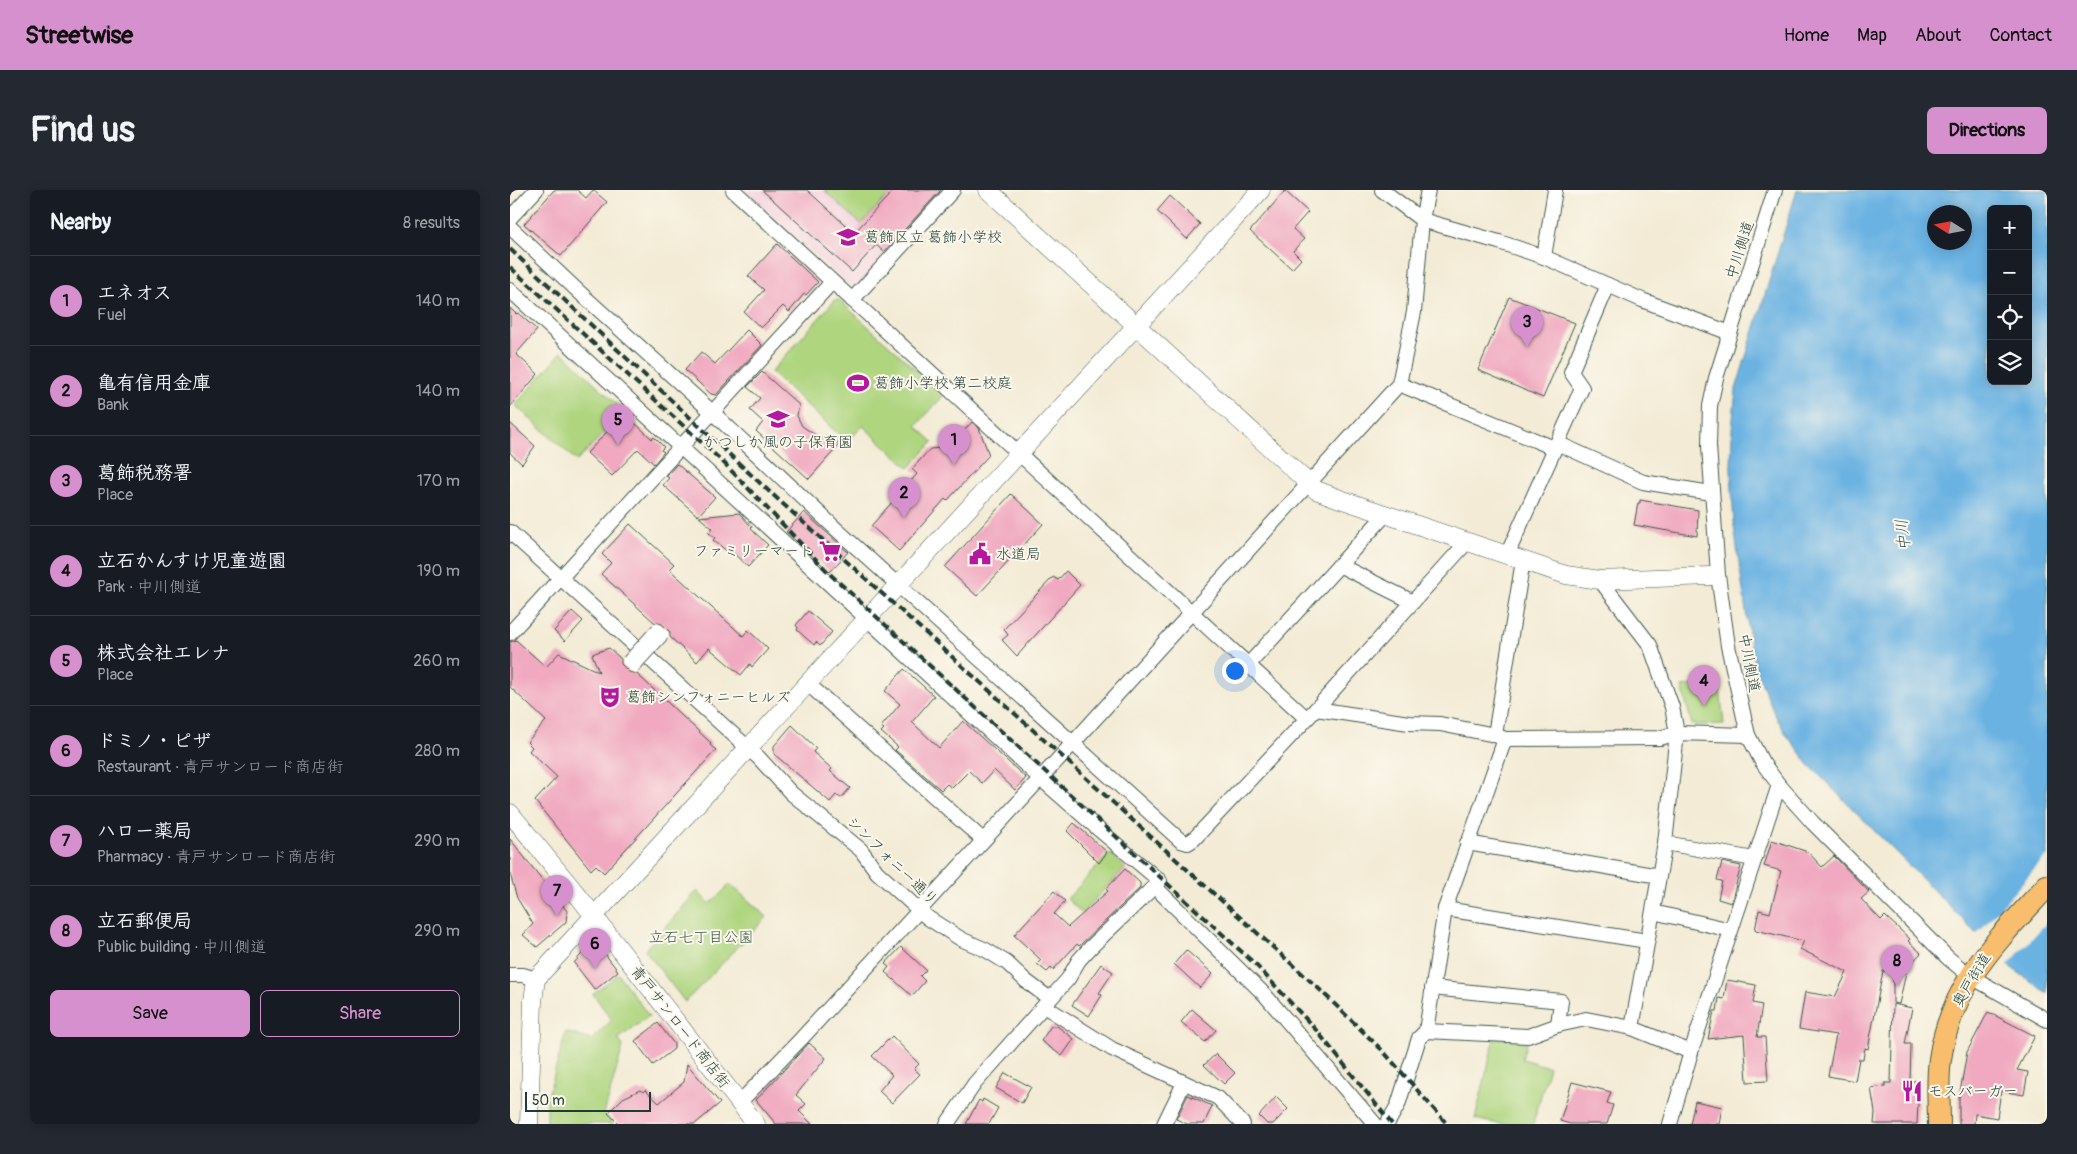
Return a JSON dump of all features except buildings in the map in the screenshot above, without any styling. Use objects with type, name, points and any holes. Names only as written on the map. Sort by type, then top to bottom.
[{"type":"main road","name":"奥戸街道","points":[[1939,1124],[1940,1058],[1954,1008],[1970,976],[1986,954],[2047,886]]},
{"type":"street","points":[[510,218],[536,190]]},
{"type":"street","points":[[733,190],[1191,614],[1248,664],[1311,714],[1440,724],[1500,737],[1660,738],[1677,733],[1748,735]]},
{"type":"street","points":[[852,300],[953,190]]},
{"type":"street","points":[[988,190],[1309,484],[1324,493],[1566,575],[1600,580],[1714,576]]},
{"type":"street","points":[[529,1124],[533,1000],[536,979],[1261,190]]},
{"type":"street","points":[[1382,190],[1422,220],[1544,257],[1642,300],[1730,333]]},
{"type":"street","points":[[739,1103],[801,1039],[918,909],[1073,743],[1398,384],[1414,312],[1422,220],[1428,190]]},
{"type":"street","points":[[1544,257],[1556,190]]},
{"type":"street","name":"中川側道","points":[[1775,190],[1716,378],[1710,406],[1709,446],[1714,576],[1748,735],[1762,762],[1779,785],[1813,823],[1948,958],[1970,976],[2047,1020]]},
{"type":"street","points":[[510,227],[898,585],[1174,835],[1188,843],[1311,714],[1468,541]]},
{"type":"street","points":[[510,633],[832,282]]},
{"type":"street","points":[[1387,1124],[1398,1105],[1419,1038],[1426,1030],[1445,909],[1500,737],[1515,558],[1556,445],[1582,388],[1571,372],[1608,285]]},
{"type":"street","points":[[510,290],[1040,778],[1158,884],[1265,995],[1375,1124]]},
{"type":"street","points":[[1398,384],[1556,445],[1643,482],[1711,493]]},
{"type":"street","points":[[1248,664],[1386,514]]},
{"type":"street","name":"シンフォニー通り","points":[[510,532],[770,768],[791,792],[861,850],[877,872],[928,918],[961,939],[986,950],[1007,963],[1047,1002],[1112,1049],[1218,1098],[1243,1124]]},
{"type":"street","points":[[1339,565],[1412,602]]},
{"type":"street","points":[[1600,580],[1650,645],[1672,707],[1677,733],[1665,843],[1632,1028]]},
{"type":"street","points":[[660,632],[631,664],[660,632]]},
{"type":"street","points":[[808,684],[983,840]]},
{"type":"street","points":[[1670,1124],[1691,1052],[1779,785]]},
{"type":"street","name":"青戸サンロード商店街","points":[[510,813],[756,1124]]},
{"type":"street","points":[[1665,843],[1754,859]]},
{"type":"street","points":[[1467,844],[1659,876]]},
{"type":"street","points":[[947,1124],[975,1083],[1068,979],[1079,960],[1091,946],[1158,884]]},
{"type":"street","points":[[1445,909],[1647,942]]},
{"type":"street","points":[[1653,912],[1731,930]]},
{"type":"street","points":[[510,975],[523,975],[536,979]]},
{"type":"street","points":[[1432,988],[1561,1001],[1558,1025]]},
{"type":"street","points":[[1426,1030],[1528,1036],[1558,1025],[1586,1019],[1632,1028],[1691,1052]]},
{"type":"street","points":[[1164,1124],[1184,1083]]},
{"type":"shaded area","name":"葛飾区立 葛飾小学校","points":[[743,190],[944,190],[856,286],[847,284]]},
{"type":"green space","points":[[824,190],[893,190],[861,224]]},
{"type":"green space","name":"葛飾小学校 第二校庭","points":[[835,300],[839,300],[944,395],[916,426],[933,442],[909,468],[863,426],[847,442],[771,372]]},
{"type":"green space","points":[[562,352],[624,411],[577,461],[515,405]]},
{"type":"green space","points":[[1719,680],[1724,724],[1692,725],[1682,687]]},
{"type":"green space","points":[[1110,853],[1125,868],[1082,913],[1067,899]]},
{"type":"green space","name":"立石七丁目公園","points":[[730,884],[767,917],[685,1002],[645,950],[697,891],[710,904]]},
{"type":"green space","points":[[618,974],[649,1016],[618,1039],[623,1046],[604,1114],[614,1124],[547,1124],[547,1099],[566,1032],[591,1040],[612,1020],[593,994]]},
{"type":"green space","points":[[1495,1037],[1527,1042],[1522,1059],[1549,1067],[1533,1124],[1499,1124],[1475,1119]]},
{"type":"water","name":"中川","points":[[1797,190],[2047,190],[2047,993],[2009,966],[1809,765],[1786,734],[1774,713],[1756,669],[1751,648],[1734,526],[1731,470],[1732,429],[1736,389]]},
{"type":"pier","points":[[2047,855],[2047,922],[2006,967],[1975,936]]},
{"type":"railway","points":[[510,249],[761,484],[1317,987],[1383,1051],[1447,1124]]},
{"type":"railway","points":[[510,267],[723,462],[831,575],[1255,964],[1317,1031],[1392,1124]]},
{"type":"place","name":"葛飾区立 葛飾小学校","points":[[848,237]]},
{"type":"place","name":"葛飾税務署","points":[[1527,347]]},
{"type":"place","name":"葛飾小学校 第二校庭","points":[[858,383]]},
{"type":"place","name":"かつしか風の子保育園","points":[[778,419]]},
{"type":"place","name":"株式会社エレナ","points":[[618,445]]},
{"type":"place","name":"エネオス","points":[[954,465]]},
{"type":"place","name":"亀有信用金庫","points":[[904,518]]},
{"type":"place","name":"ファミリーマート","points":[[830,551]]},
{"type":"place","name":"水道局","points":[[980,554]]},
{"type":"place","name":"葛飾シンフォニーヒルズ","points":[[610,697]]},
{"type":"place","name":"立石かんすけ児童遊園","points":[[1704,706]]},
{"type":"place","name":"ハロー薬局","points":[[557,916]]},
{"type":"place","name":"ドミノ・ピザ","points":[[595,969]]},
{"type":"place","name":"立石郵便局","points":[[1897,986]]},
{"type":"place","name":"モスバーガー","points":[[1912,1091]]}]
